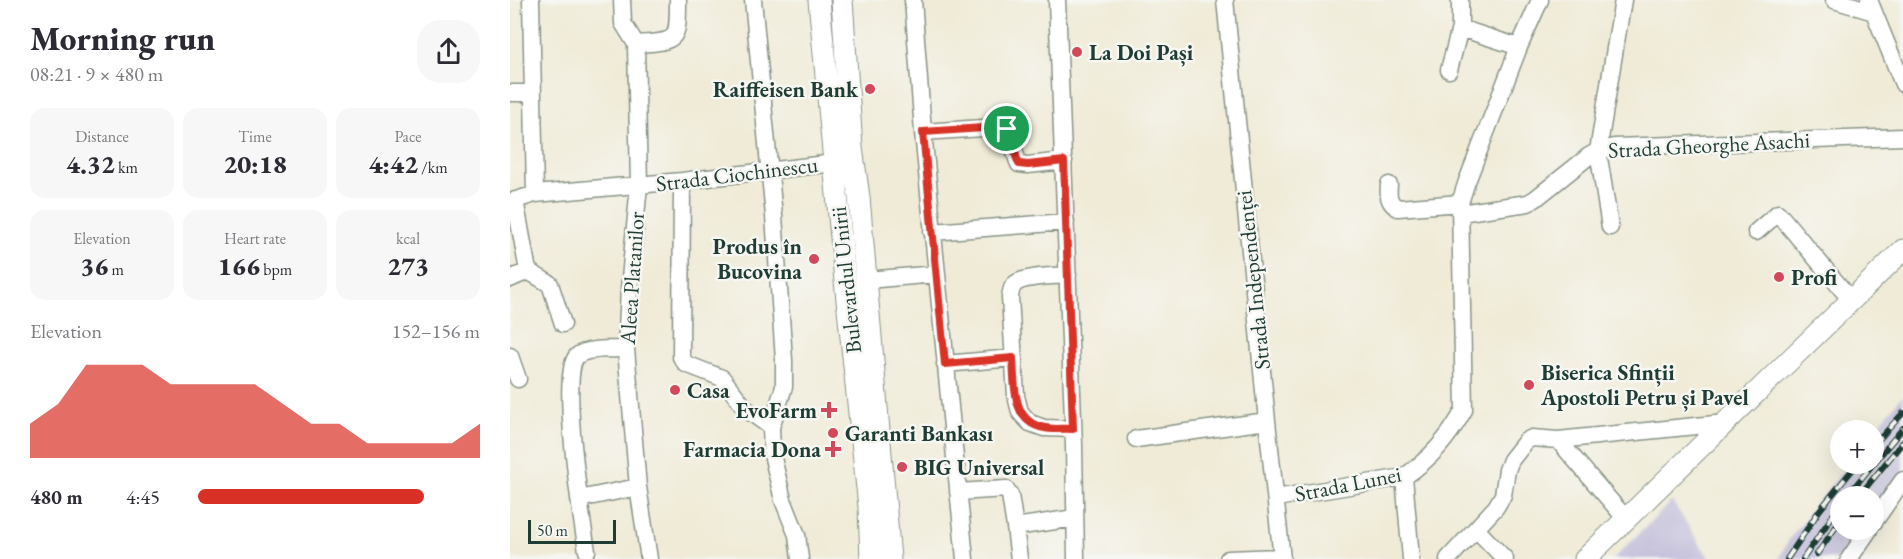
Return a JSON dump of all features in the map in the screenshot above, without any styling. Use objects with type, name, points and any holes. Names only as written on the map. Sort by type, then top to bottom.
[{"type":"main road","name":"Bulevardul Unirii","points":[[819,0],[869,507],[871,559]]},
{"type":"main road","name":"Bulevardul Unirii","points":[[842,0],[852,148],[867,280],[890,559]]},
{"type":"main road","points":[[1585,559],[1903,250]]},
{"type":"street","points":[[531,0],[535,194]]},
{"type":"street","name":"Aleea Platanilor","points":[[622,0],[623,23],[636,45],[639,185],[626,349],[638,487],[649,559]]},
{"type":"street","points":[[636,45],[665,42],[674,36],[678,27],[678,0]]},
{"type":"street","points":[[753,0],[784,360],[784,387],[771,427],[772,454],[783,500],[797,535],[800,559]]},
{"type":"street","points":[[913,0],[963,559]]},
{"type":"street","points":[[1057,0],[1076,559]]},
{"type":"street","name":"Strada Independenței","points":[[1225,0],[1282,558]]},
{"type":"street","points":[[1449,70],[1460,28],[1460,0]]},
{"type":"street","points":[[1460,208],[1466,184],[1519,47],[1540,0]]},
{"type":"street","points":[[1610,227],[1598,150],[1623,0]]},
{"type":"street","points":[[1834,0],[1872,6],[1899,62],[1903,84]]},
{"type":"street","points":[[1460,28],[1519,47]]},
{"type":"street","points":[[510,93],[532,93]]},
{"type":"street","points":[[923,132],[998,127],[1007,129],[1013,137],[1015,155],[1019,164],[1064,161]]},
{"type":"street","name":"Strada Gheorghe Asachi","points":[[1389,185],[1388,196],[1393,206],[1398,208],[1460,208],[1527,203],[1598,150],[1614,147],[1903,137]]},
{"type":"street","name":"Strada Ciochinescu","points":[[513,201],[535,194],[769,172],[834,163]]},
{"type":"street","points":[[682,181],[681,357],[686,364],[722,378],[746,409],[771,427]]},
{"type":"street","points":[[513,201],[528,271],[550,284],[562,324]]},
{"type":"street","name":"Strada Lunei","points":[[1276,498],[1404,477],[1437,450],[1451,433],[1464,410],[1460,208]]},
{"type":"street","points":[[1756,232],[1778,213],[1851,300]]},
{"type":"street","points":[[932,232],[1066,222]]},
{"type":"street","points":[[510,279],[528,271]]},
{"type":"street","points":[[867,280],[936,274]]},
{"type":"street","points":[[1068,275],[1024,279],[1016,282],[1011,289],[1010,297],[1016,396],[1020,412],[1030,423],[1044,428],[1073,429]]},
{"type":"street","points":[[587,551],[579,499],[572,424],[572,368],[575,358],[583,351],[626,349]]},
{"type":"street","points":[[510,356],[519,379]]},
{"type":"street","points":[[945,364],[1013,358]]},
{"type":"street","points":[[1136,439],[1267,421]]},
{"type":"street","points":[[1448,559],[1496,507],[1503,495],[1511,460],[1526,441],[1532,438],[1558,440],[1725,423]]},
{"type":"street","points":[[1558,440],[1626,519]]},
{"type":"street","points":[[1404,477],[1412,559]]},
{"type":"street","points":[[1884,508],[1903,480]]},
{"type":"street","points":[[579,499],[638,487]]},
{"type":"street","points":[[958,492],[1005,489],[1010,495],[1019,559]]},
{"type":"street","points":[[1015,526],[1075,518]]},
{"type":"street","points":[[1476,529],[1505,559]]},
{"type":"street","points":[[1849,559],[1862,540]]},
{"type":"street","points":[[1228,559],[1282,558]]},
{"type":"shaded area","points":[[1903,395],[1903,477],[1884,498],[1884,486],[1831,486],[1840,474],[1884,474],[1883,420]]},
{"type":"shaded area","points":[[1830,487],[1830,540],[1853,540],[1839,559],[1778,559],[1790,538]]},
{"type":"shaded area","points":[[1672,501],[1710,559],[1613,559]]},
{"type":"railway","points":[[1884,434],[1903,413]]},
{"type":"railway","points":[[1884,451],[1903,428]]},
{"type":"railway","points":[[1867,486],[1903,442]]},
{"type":"railway","points":[[1787,559],[1819,511],[1849,474]]},
{"type":"railway","points":[[1855,486],[1865,474]]},
{"type":"railway","points":[[1803,559],[1830,520]]},
{"type":"railway","points":[[1817,554],[1830,535]]},
{"type":"place","name":"La Doi Pași","points":[[1077,52]]},
{"type":"place","name":"Raiffeisen Bank","points":[[870,89]]},
{"type":"place","name":"Produs în Bucovina","points":[[814,259]]},
{"type":"place","name":"Profi","points":[[1779,277]]},
{"type":"place","name":"Biserica Sfinții Apostoli Petru și Pavel","points":[[1529,385]]},
{"type":"place","name":"Casa","points":[[675,390]]},
{"type":"place","name":"EvoFarm","points":[[829,410]]},
{"type":"place","name":"Garanti Bankası","points":[[833,433]]},
{"type":"place","name":"Farmacia Dona","points":[[833,449]]},
{"type":"place","name":"BIG Universal","points":[[902,467]]},
{"type":"route","points":[[998,127],[1007,129],[1013,137],[1015,155],[1019,164],[1064,161],[1073,429],[1044,428],[1030,423],[1020,412],[1016,396],[1013,358],[945,364],[923,132],[998,127]]}]
